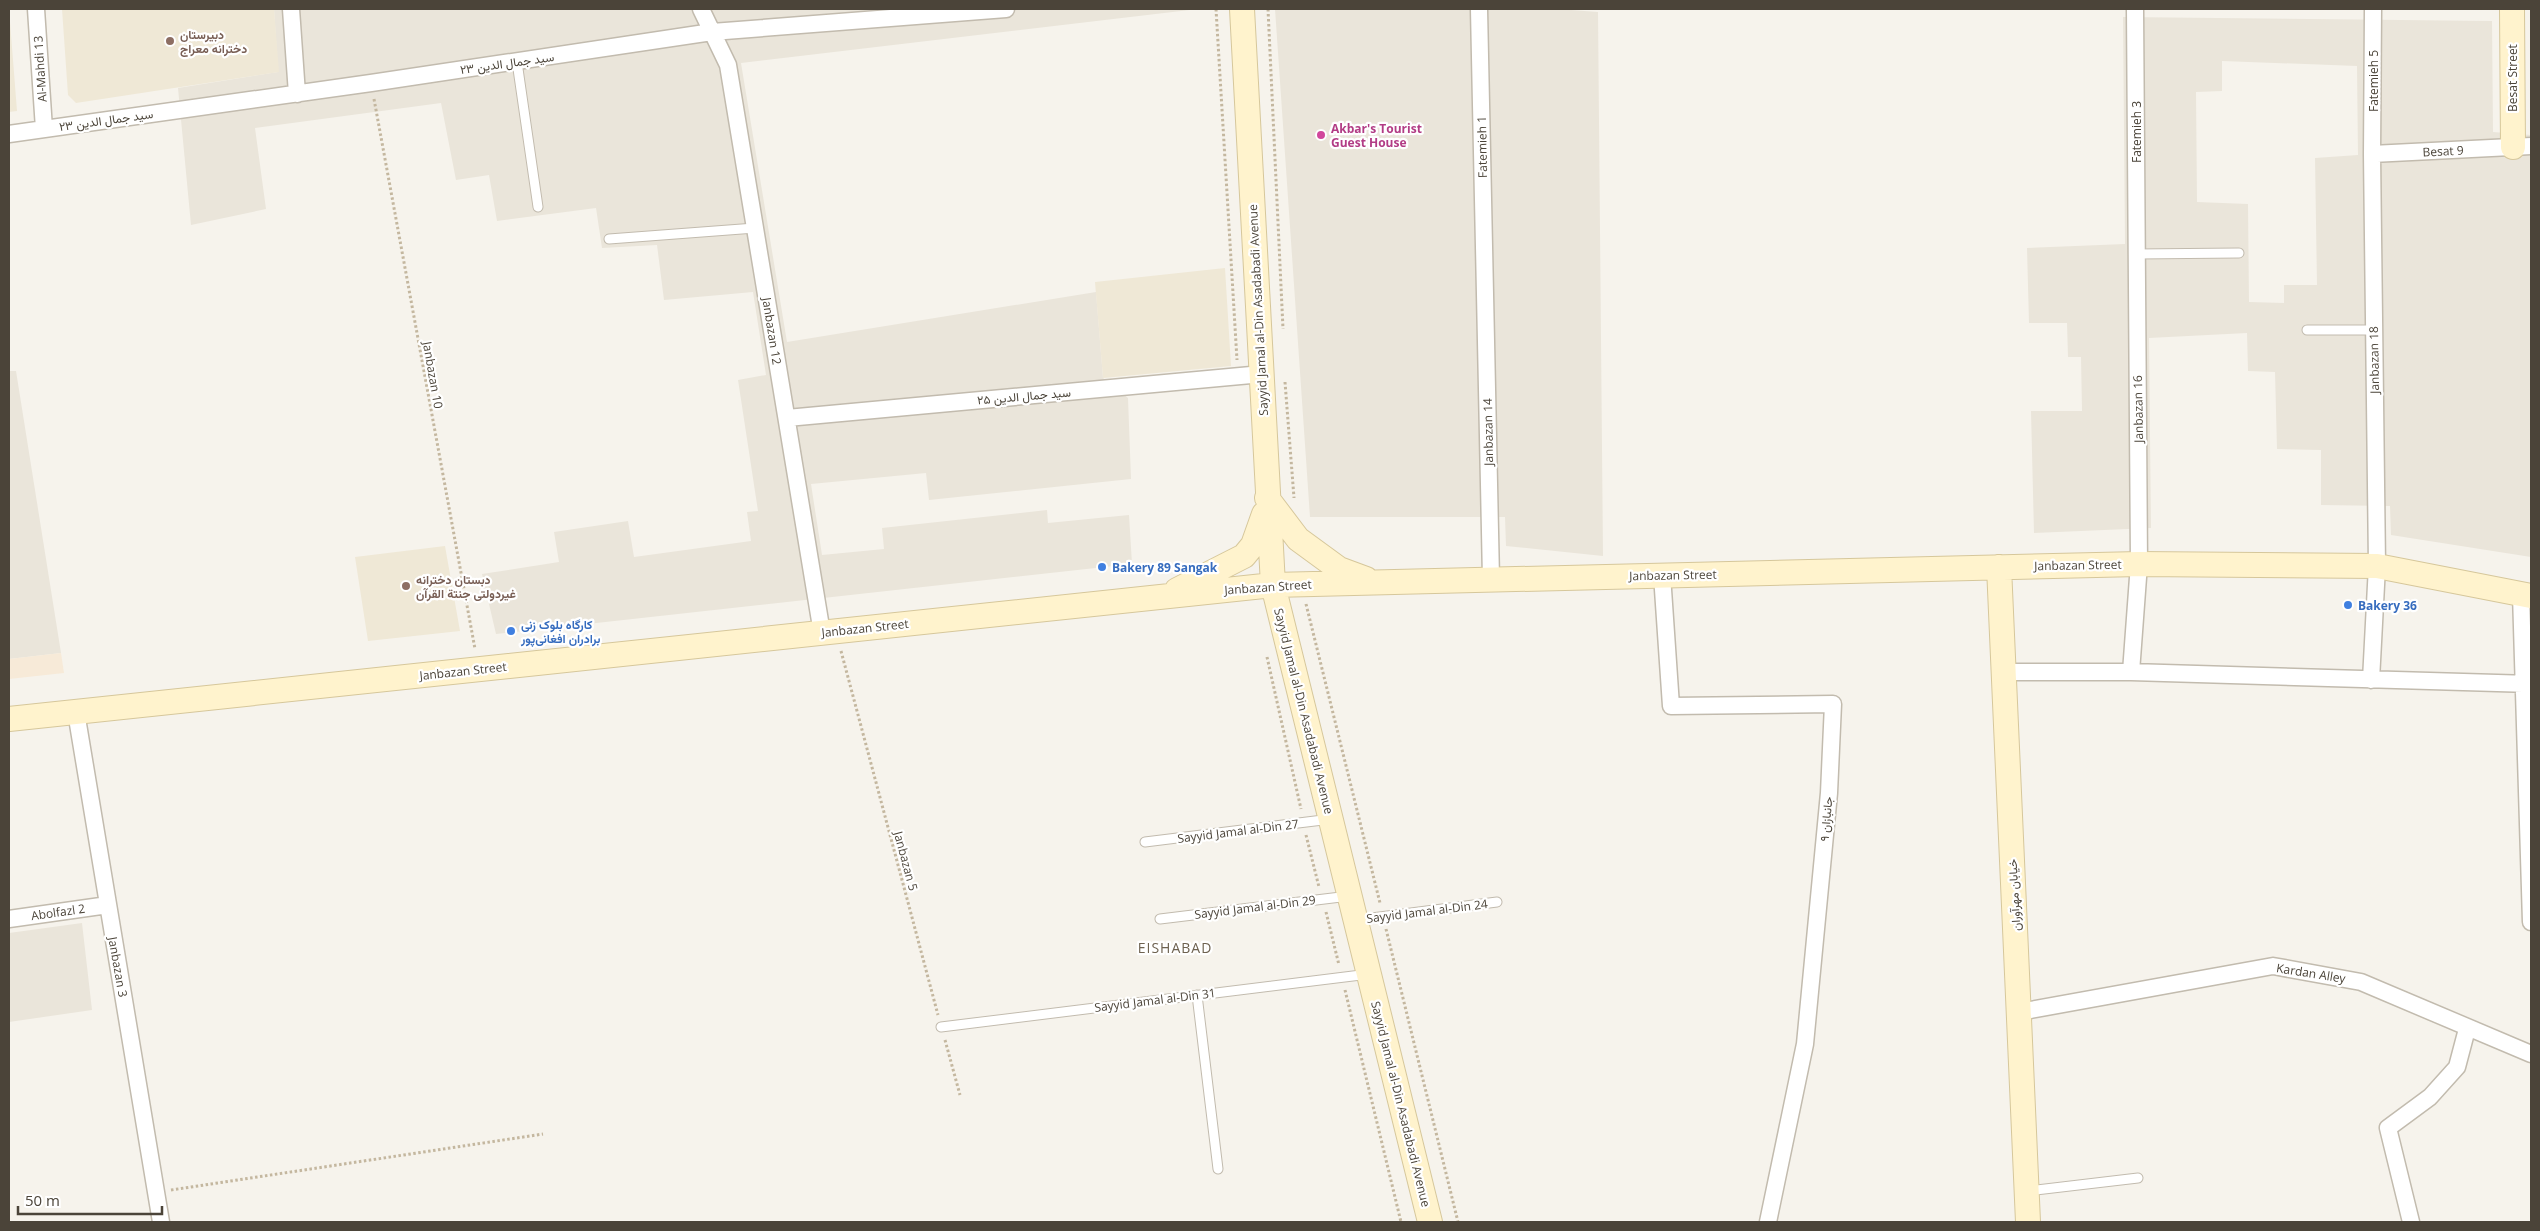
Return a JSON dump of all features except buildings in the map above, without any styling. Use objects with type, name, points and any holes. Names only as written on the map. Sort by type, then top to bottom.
[{"type":"main road","name":"Sayyid Jamal al-Din Asadabadi Avenue","points":[[1242,9],[1273,373],[1267,498],[1273,585],[1430,1222]]},
{"type":"main road","name":"Besat Street","points":[[2512,9],[2522,147]]},
{"type":"main road","points":[[1267,498],[1298,539],[1339,569],[1375,582]]},
{"type":"main road","points":[[1166,596],[1244,556],[1253,545],[1261,526],[1267,498]]},
{"type":"main road","name":"Janbazan Street","points":[[9,719],[1273,585],[2139,564],[2377,566],[2526,595]]},
{"type":"main road","name":"خیابان مهرآوران","points":[[1999,567],[2028,1222]]},
{"type":"street","name":"Al-Mahdi 13","points":[[36,9],[44,129]]},
{"type":"street","points":[[291,9],[297,94]]},
{"type":"street","name":"Janbazan 12","points":[[702,9],[728,64],[787,418],[828,632]]},
{"type":"street","name":"سید جمال الدین ۲۳","points":[[9,134],[371,84],[712,32],[1006,9]]},
{"type":"street","name":"Fatemieh 1","points":[[1479,9],[1485,285]]},
{"type":"street","name":"Fatemieh 3","points":[[2135,9],[2137,254]]},
{"type":"street","name":"Fatemieh 5","points":[[2372,154],[2373,9]]},
{"type":"street","name":"Besat 9","points":[[2372,154],[2522,147]]},
{"type":"street","name":"Janbazan 18","points":[[2371,680],[2377,566],[2372,154]]},
{"type":"street","name":"Janbazan 16","points":[[2131,672],[2139,564],[2137,254]]},
{"type":"street","name":"Janbazan 14","points":[[1485,285],[1491,579]]},
{"type":"street","name":"سید جمال الدین ۲۵","points":[[787,418],[1273,373]]},
{"type":"street","name":"جانبازان ۹","points":[[1662,575],[1671,706],[1833,704],[1829,793],[1805,1044],[1768,1222]]},
{"type":"street","points":[[2526,595],[2531,922]]},
{"type":"street","points":[[2004,672],[2131,672],[2528,684]]},
{"type":"street","name":"Janbazan 3","points":[[76,712],[161,1222]]},
{"type":"street","name":"Abolfazl 2","points":[[9,919],[108,905]]},
{"type":"street","name":"Kardan Alley","points":[[2019,1012],[2273,966],[2362,982],[2531,1054]]},
{"type":"street","points":[[2411,1222],[2388,1128],[2430,1097],[2457,1067],[2467,1028]]},
{"type":"lane","points":[[518,62],[538,207]]},
{"type":"lane","points":[[610,240],[755,228]]},
{"type":"lane","points":[[2137,254],[2239,253]]},
{"type":"lane","points":[[2307,330],[2374,330]]},
{"type":"lane","name":"Sayyid Jamal al-Din 27","points":[[1145,842],[1331,819]]},
{"type":"lane","name":"Sayyid Jamal al-Din 29","points":[[1160,919],[1350,896]]},
{"type":"lane","name":"Sayyid Jamal al-Din 24","points":[[1356,920],[1497,902]]},
{"type":"lane","name":"Sayyid Jamal al-Din 31","points":[[941,1027],[1369,974]]},
{"type":"lane","points":[[1197,995],[1218,1170]]},
{"type":"lane","points":[[2027,1191],[2138,1178]]},
{"type":"path","points":[[1268,9],[1283,333]]},
{"type":"path","name":"Janbazan 10","points":[[371,84],[479,669]]},
{"type":"path","points":[[1273,373],[1294,500]]},
{"type":"path","points":[[1301,584],[1458,1222]]},
{"type":"path","name":"Janbazan 5","points":[[828,632],[960,1095]]},
{"type":"path","points":[[156,1192],[543,1134]]},
{"type":"shaded area","points":[[9,9],[17,111],[9,112]]},
{"type":"shaded area","name":"دبیرستان دخترانه معراج","points":[[62,9],[274,9],[279,72],[76,103],[68,95]]},
{"type":"shaded area","points":[[274,9],[1198,9],[741,63],[787,342],[1096,292],[1103,378],[1128,398],[1131,479],[929,500],[926,473],[811,484],[822,555],[884,549],[882,528],[1047,510],[1048,523],[1129,515],[1132,564],[496,634],[482,574],[559,562],[554,532],[628,521],[634,557],[751,541],[747,512],[758,511],[738,380],[766,375],[753,292],[664,300],[657,245],[602,248],[596,208],[497,221],[489,175],[456,180],[441,103],[255,128],[266,209],[191,225],[178,88],[278,72]]},
{"type":"shaded area","points":[[1275,9],[1558,9],[1598,12],[1603,556],[1506,546],[1505,517],[1310,517]]},
{"type":"shaded area","points":[[2123,17],[2492,21],[2493,132],[2531,135],[2531,557],[2391,535],[2390,506],[2321,505],[2321,450],[2277,449],[2275,372],[2248,371],[2247,333],[2149,338],[2151,528],[2034,533],[2031,411],[2082,411],[2081,357],[2068,357],[2067,323],[2029,323],[2027,248],[2125,244]],"holes":[[[2222,61],[2357,66],[2358,155],[2315,158],[2317,285],[2284,285],[2284,303],[2249,302],[2248,204],[2197,202],[2196,92],[2222,91]]]},
{"type":"shaded area","points":[[1225,268],[1231,366],[1103,378],[1095,282]]},
{"type":"shaded area","points":[[9,371],[16,371],[61,653],[9,659]]},
{"type":"shaded area","name":"دبستان دخترانه غیردولتی جنتة القرآن","points":[[445,546],[460,631],[368,641],[355,557]]},
{"type":"shaded area","points":[[61,653],[64,673],[9,679],[9,659]]},
{"type":"shaded area","points":[[82,923],[92,1010],[9,1022],[9,933]]},
{"type":"place","name":"دبیرستان دخترانه معراج","points":[[170,41]]},
{"type":"place","name":"Akbar's Tourist Guest House","points":[[1321,135]]},
{"type":"place","name":"Bakery 89 Sangak","points":[[1102,567]]},
{"type":"place","name":"دبستان دخترانه غیردولتی جنتة القرآن","points":[[406,586]]},
{"type":"place","name":"Bakery 36","points":[[2348,605]]},
{"type":"place","name":"کارگاه بلوک زنی برادران افغانی‌پور","points":[[511,631]]},
{"type":"district","name":"EISHABAD","points":[[1175,947]]}]
